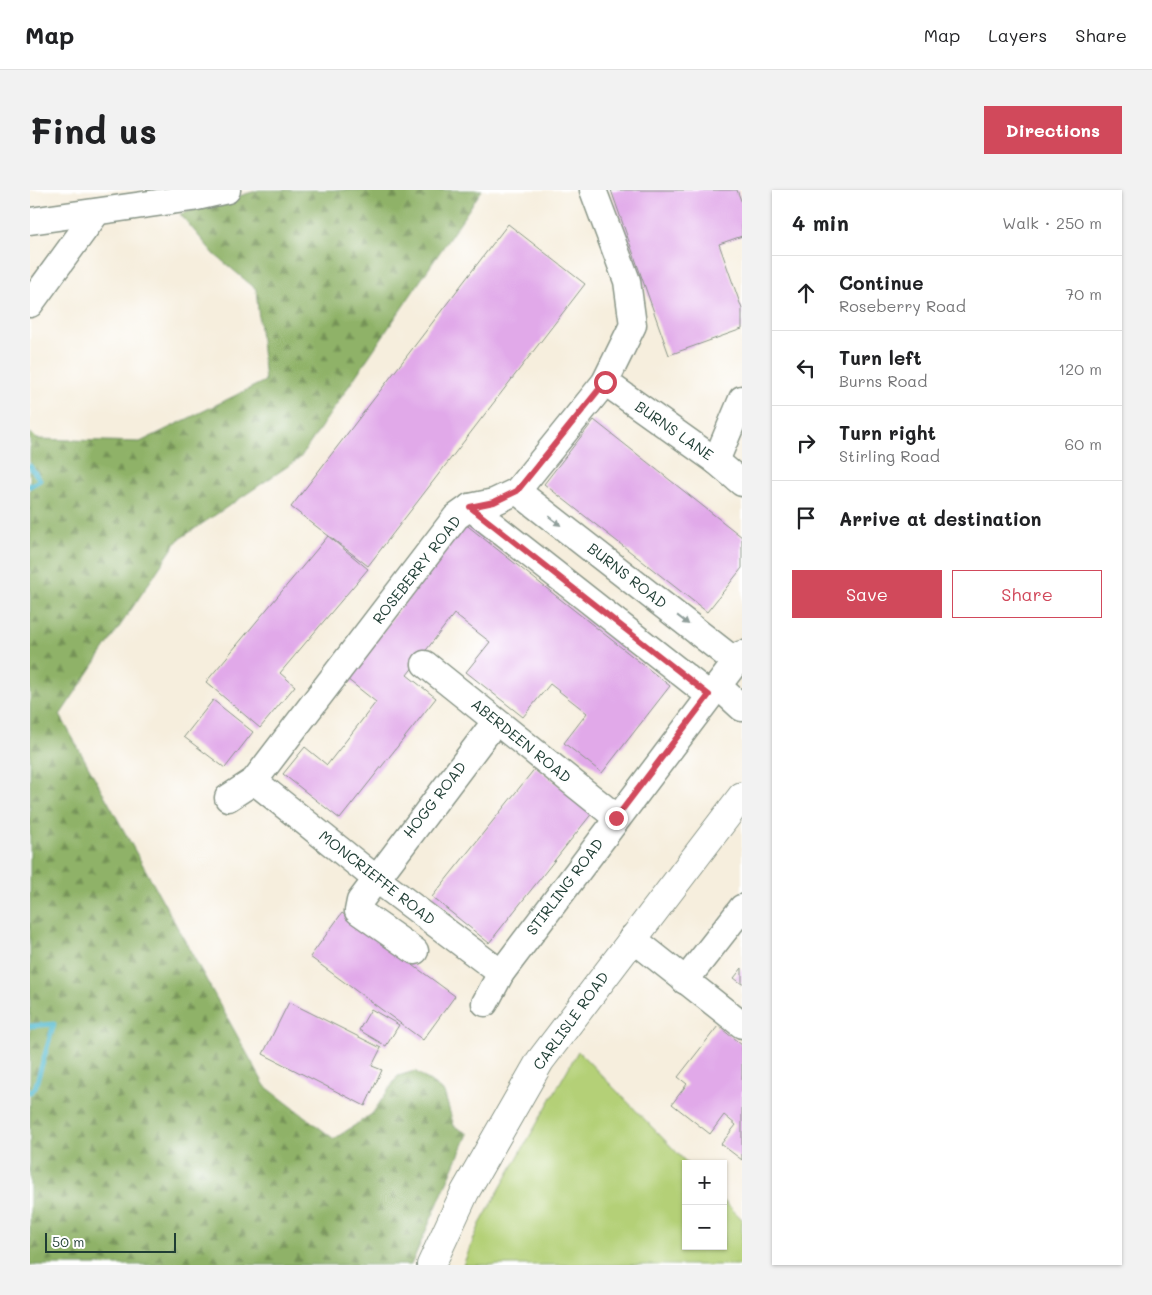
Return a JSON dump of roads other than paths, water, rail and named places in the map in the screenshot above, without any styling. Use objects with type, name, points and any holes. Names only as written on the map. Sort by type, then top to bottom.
[{"type":"main road","name":"CARLISLE ROAD","points":[[431,1265],[465,1192],[540,1061],[742,796]]},
{"type":"street","points":[[35,220],[192,198],[227,190]]},
{"type":"street","name":"ROSEBERRY ROAD","points":[[228,798],[254,781],[456,517],[470,507],[494,502],[517,491],[605,382],[633,325],[627,281],[593,190]]},
{"type":"street","points":[[30,304],[97,212]]},
{"type":"street","name":"BURNS LANE","points":[[605,382],[716,461],[742,483]]},
{"type":"street","points":[[716,461],[742,399]]},
{"type":"street","name":"BURNS ROAD","points":[[517,491],[739,658]]},
{"type":"street","points":[[470,507],[714,691],[742,708]]},
{"type":"street","name":"STIRLING ROAD","points":[[485,1003],[501,973],[616,818],[739,658]]},
{"type":"street","name":"ABERDEEN ROAD","points":[[425,664],[616,818]]},
{"type":"street","name":"HOGG ROAD","points":[[415,952],[358,911],[360,901],[375,878],[495,722]]},
{"type":"street","name":"MONCRIEFFE ROAD","points":[[254,781],[375,878],[501,973]]},
{"type":"street","points":[[685,981],[742,908]]},
{"type":"street","points":[[632,938],[742,1025]]},
{"type":"waterway","points":[[30,466],[40,480],[30,486]]},
{"type":"waterway","points":[[30,1026],[54,1024],[35,1088],[30,1092]]}]
